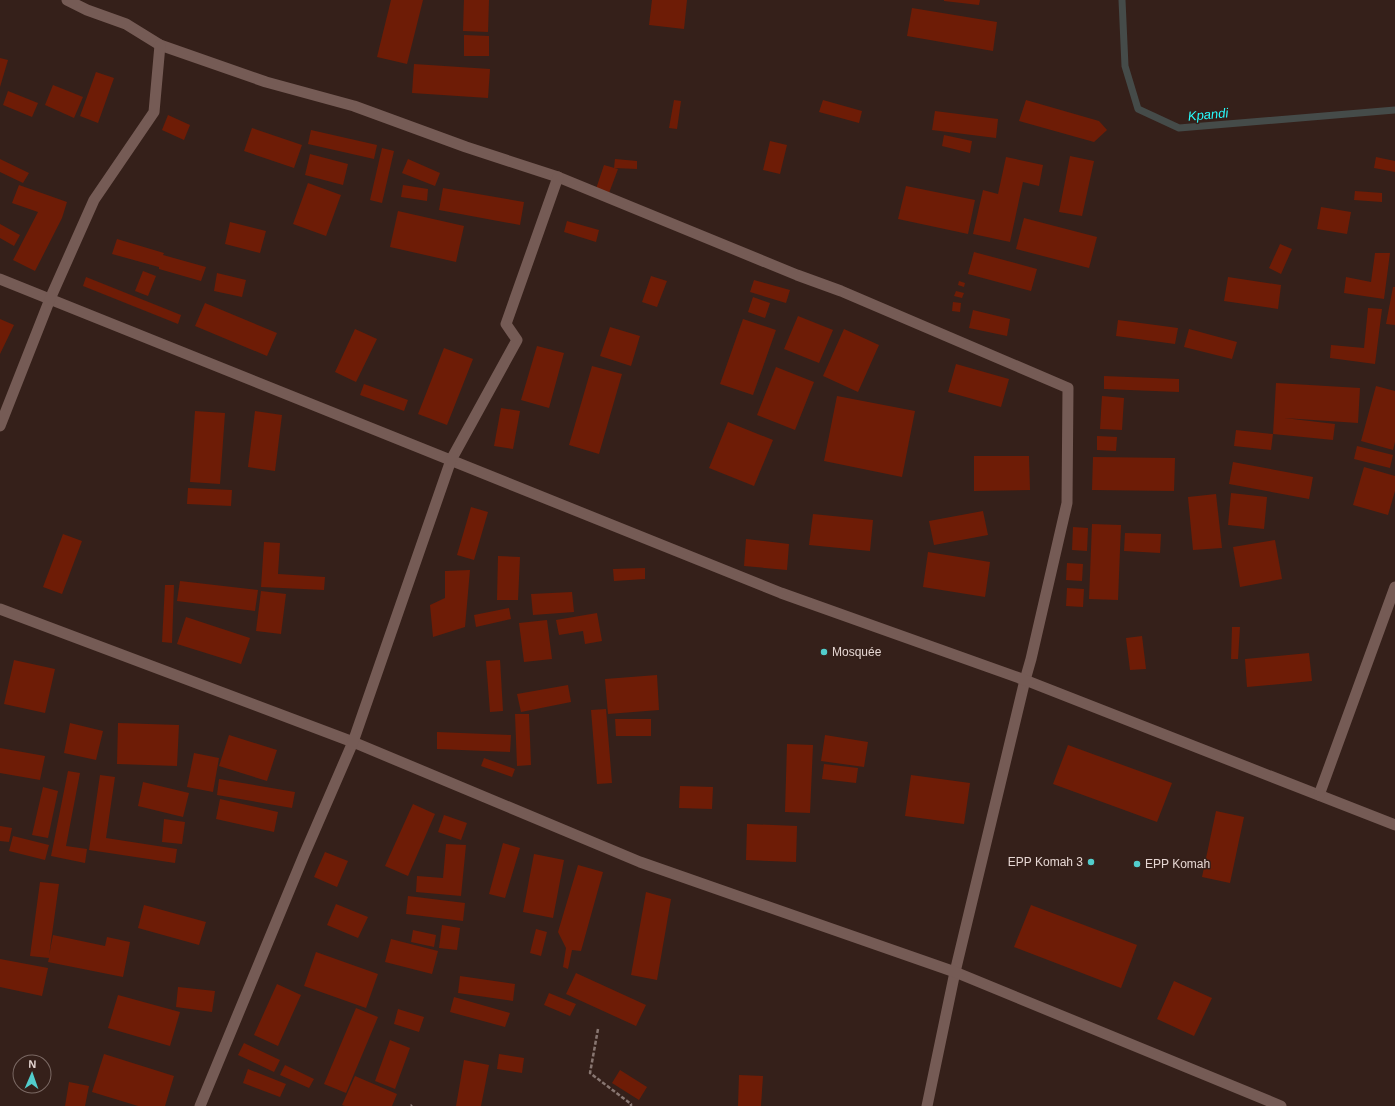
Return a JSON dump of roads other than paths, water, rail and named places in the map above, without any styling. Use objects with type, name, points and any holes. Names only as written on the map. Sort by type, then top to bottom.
[{"type":"street","points":[[67,0],[87,10],[126,24],[160,45],[266,82],[354,106],[466,147],[558,177],[796,275],[841,291],[1068,388],[1067,503],[1033,652],[955,972],[927,1106]]},
{"type":"street","points":[[0,426],[50,299],[94,200],[154,112],[160,45]]},
{"type":"street","points":[[200,1106],[304,855],[353,742],[451,460],[517,340],[506,324],[558,177]]},
{"type":"street","points":[[0,279],[781,593],[1025,680],[1395,825]]},
{"type":"street","points":[[1319,795],[1395,587]]},
{"type":"street","points":[[0,609],[353,742],[640,862],[955,972],[1281,1106]]},
{"type":"waterway","name":"Kpandi","points":[[1122,0],[1125,66],[1138,109],[1179,128],[1395,110]]},
{"type":"place","name":"Mosquée","points":[[824,652]]},
{"type":"place","name":"EPP Komah 3","points":[[1091,862]]},
{"type":"place","name":"EPP Komah","points":[[1137,864]]}]
